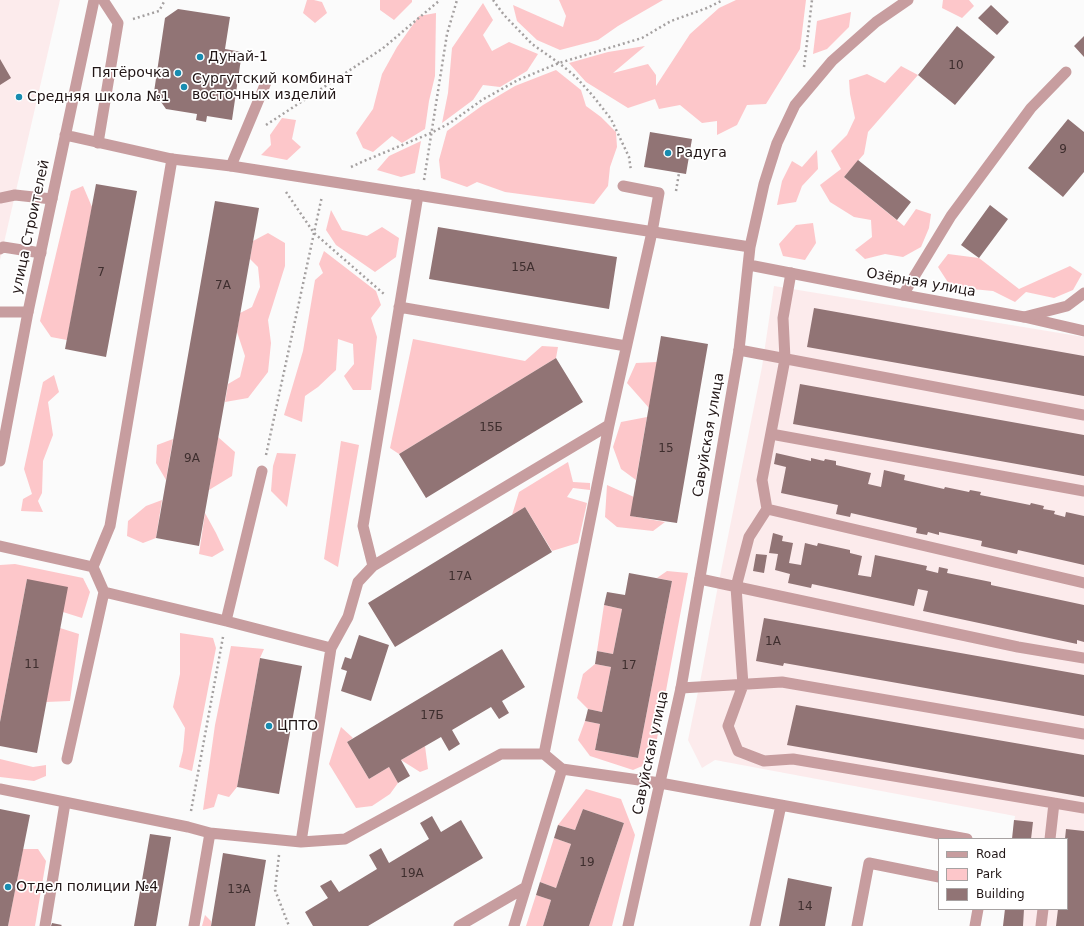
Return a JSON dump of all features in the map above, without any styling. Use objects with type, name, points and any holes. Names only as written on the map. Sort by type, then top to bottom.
[{"type":"street","name":"улица Строителей","points":[[0,461],[28,312],[94,0]]},
{"type":"street","points":[[98,143],[118,23],[103,0]]},
{"type":"street","name":"Савуйская улица","points":[[628,926],[681,688],[739,350],[750,247],[764,184],[777,143],[796,105],[832,61],[876,22],[908,0]]},
{"type":"street","points":[[903,295],[952,216],[1031,108],[1066,72]]},
{"type":"street","points":[[231,166],[267,80]]},
{"type":"street","points":[[65,135],[172,158],[750,247]]},
{"type":"street","points":[[67,759],[104,592],[94,567],[110,526],[172,158]]},
{"type":"street","points":[[544,754],[609,425],[652,232],[659,193],[629,187]]},
{"type":"street","points":[[0,198],[15,195],[52,200]]},
{"type":"street","points":[[373,566],[363,526],[399,307],[420,196]]},
{"type":"street","points":[[0,249],[3,247],[41,253]]},
{"type":"street","name":"Озёрная улица","points":[[749,265],[1024,317],[1067,306],[1084,293]]},
{"type":"street","points":[[791,273],[783,318],[785,359],[762,480],[767,509],[749,537],[736,587],[743,685],[728,726],[738,751],[764,761],[793,759],[1084,808]]},
{"type":"street","points":[[399,307],[626,346]]},
{"type":"street","points":[[0,312],[28,312]]},
{"type":"street","points":[[1024,317],[1084,331]]},
{"type":"street","points":[[739,350],[1084,415]]},
{"type":"street","points":[[301,842],[331,648],[348,617],[358,582],[373,566],[609,425]]},
{"type":"street","points":[[771,434],[1084,491]]},
{"type":"street","points":[[226,621],[262,471]]},
{"type":"street","points":[[767,509],[1084,582]]},
{"type":"street","points":[[0,546],[94,567]]},
{"type":"street","points":[[700,579],[1018,647],[1084,658]]},
{"type":"street","points":[[104,592],[331,648]]},
{"type":"street","points":[[681,688],[782,682],[1084,734]]},
{"type":"street","points":[[0,789],[210,833],[301,842],[345,839],[501,754],[544,754],[562,769],[660,783],[962,838]]},
{"type":"street","points":[[514,926],[562,769]]},
{"type":"street","points":[[45,926],[65,803]]},
{"type":"street","points":[[1050,838],[1054,803]]},
{"type":"street","points":[[755,926],[780,805]]},
{"type":"street","points":[[194,926],[210,833]]},
{"type":"street","points":[[857,926],[869,863],[938,877]]},
{"type":"street","points":[[459,926],[526,887]]},
{"type":"street","points":[[975,926],[978,910]]},
{"type":"street","points":[[1041,926],[1043,910]]},
{"type":"path","points":[[118,23],[159,11],[165,0]]},
{"type":"path","points":[[241,142],[382,49],[440,0]]},
{"type":"path","points":[[420,196],[446,34],[457,0]]},
{"type":"path","points":[[492,0],[504,15],[532,44],[575,76],[611,119],[629,157],[629,187]]},
{"type":"path","points":[[351,168],[364,161],[431,133],[450,123],[482,100],[518,80],[559,63],[642,38],[671,21],[707,8],[723,0]]},
{"type":"path","points":[[803,68],[812,0]]},
{"type":"path","points":[[273,173],[314,233],[399,307]]},
{"type":"path","points":[[262,471],[325,181]]},
{"type":"path","points":[[188,828],[226,621]]},
{"type":"path","points":[[281,840],[275,890],[289,926]]},
{"type":"shaded area","name":"Средняя школа №1","points":[[0,0],[60,0],[0,260]]},
{"type":"shaded area","points":[[774,286],[1084,337],[1084,926],[1003,926],[1005,910],[1068,910],[1068,838],[1012,838],[1015,816],[715,760],[702,768],[688,740],[762,367]]},
{"type":"green space","points":[[307,0],[322,2],[327,13],[315,23],[303,13]]},
{"type":"green space","points":[[380,0],[412,0],[412,2],[394,20],[380,10]]},
{"type":"green space","points":[[559,0],[663,0],[618,26],[598,40],[560,50],[537,40],[517,21],[513,5],[563,27],[566,16]]},
{"type":"green space","points":[[736,0],[806,0],[800,49],[766,104],[747,105],[737,125],[717,135],[717,121],[702,123],[680,105],[659,109],[655,99],[628,108],[586,82],[569,63],[608,52],[645,46],[613,73],[648,64],[656,75],[656,86],[690,34],[719,8]]},
{"type":"green space","points":[[943,0],[969,0],[974,6],[962,18],[942,8]]},
{"type":"green space","points":[[483,3],[493,20],[483,35],[492,51],[509,42],[538,54],[527,71],[500,87],[483,85],[473,100],[442,123],[448,93],[452,48]]},
{"type":"green space","points":[[851,12],[849,27],[827,49],[813,54],[817,21]]},
{"type":"green space","points":[[436,13],[435,76],[429,101],[425,129],[402,143],[392,136],[373,152],[363,148],[356,133],[373,109],[382,74],[397,47],[419,16]]},
{"type":"green space","points":[[901,66],[918,75],[868,132],[864,154],[844,177],[904,226],[916,209],[931,214],[929,228],[921,247],[903,257],[885,254],[865,259],[855,250],[872,237],[871,220],[854,217],[830,202],[820,185],[841,169],[831,151],[847,135],[855,118],[849,80],[867,74],[885,83]]},
{"type":"green space","points":[[556,70],[581,90],[586,106],[601,117],[616,132],[617,147],[610,167],[608,186],[594,204],[505,192],[477,182],[467,187],[441,178],[439,160],[447,131],[483,105],[515,86]]},
{"type":"green space","points":[[282,118],[296,120],[292,139],[301,147],[287,160],[261,155],[271,145],[270,135]]},
{"type":"green space","points":[[421,141],[415,173],[401,177],[377,170],[389,156]]},
{"type":"green space","points":[[817,150],[818,169],[802,186],[796,202],[777,205],[782,181],[792,161],[802,167]]},
{"type":"green space","points":[[83,186],[92,207],[67,340],[51,337],[40,321],[71,191]]},
{"type":"green space","points":[[331,210],[342,230],[367,236],[382,227],[399,238],[396,257],[375,272],[336,245],[326,230]]},
{"type":"green space","points":[[813,223],[816,243],[805,260],[783,256],[779,244],[796,225]]},
{"type":"green space","points":[[268,233],[285,243],[285,266],[268,320],[271,343],[268,372],[248,398],[225,402],[228,384],[240,377],[245,356],[237,332],[240,313],[252,307],[260,287],[258,267],[250,259],[253,241]]},
{"type":"green space","points":[[324,251],[376,291],[381,305],[371,318],[377,337],[371,390],[353,390],[344,376],[354,364],[353,344],[338,339],[336,370],[318,387],[305,396],[302,422],[284,415],[303,351],[315,280],[323,273],[319,264]]},
{"type":"green space","points":[[948,254],[979,258],[1019,289],[1070,266],[1082,274],[1073,290],[1054,298],[1026,292],[1015,302],[993,291],[951,287],[938,267]]},
{"type":"green space","points":[[413,339],[525,361],[542,346],[558,347],[556,358],[399,454],[390,448]]},
{"type":"green space","points":[[657,362],[649,408],[627,383],[636,363]]},
{"type":"green space","points":[[54,375],[59,392],[48,402],[53,435],[43,461],[42,493],[38,501],[43,512],[21,511],[23,499],[32,494],[24,469],[43,382]]},
{"type":"green space","points":[[647,417],[636,480],[621,469],[613,447],[621,422]]},
{"type":"green space","points":[[218,437],[235,452],[232,476],[209,490]]},
{"type":"green space","points":[[173,439],[166,480],[156,463],[157,445]]},
{"type":"green space","points":[[341,441],[359,445],[338,567],[324,559]]},
{"type":"green space","points":[[277,453],[296,454],[287,507],[271,491],[273,466]]},
{"type":"green space","points":[[568,462],[573,482],[590,483],[590,490],[573,488],[567,497],[587,503],[578,543],[552,551],[525,507],[512,515],[519,492]]},
{"type":"green space","points":[[607,485],[634,497],[631,516],[665,522],[653,531],[617,527],[605,517]]},
{"type":"green space","points":[[162,500],[156,538],[143,543],[127,536],[128,521],[146,506]]},
{"type":"green space","points":[[205,513],[224,550],[212,557],[199,554]]},
{"type":"green space","points":[[15,564],[83,578],[90,592],[82,618],[63,612],[27,579],[0,722],[0,565]]},
{"type":"green space","points":[[667,571],[688,573],[656,744],[647,764],[633,770],[590,756],[578,740],[585,721],[600,724],[595,750],[638,758],[672,581],[657,578]]},
{"type":"green space","points":[[604,605],[622,609],[613,654],[597,651]]},
{"type":"green space","points":[[60,628],[79,634],[70,701],[46,702]]},
{"type":"green space","points":[[180,633],[213,638],[216,648],[192,771],[179,767],[183,751],[185,728],[173,707],[180,674]]},
{"type":"green space","points":[[231,646],[264,649],[260,658],[237,787],[229,797],[218,794],[214,807],[203,810],[215,725]]},
{"type":"green space","points":[[595,664],[611,667],[602,712],[588,709],[577,698],[583,674]]},
{"type":"green space","points":[[341,727],[353,738],[347,742],[369,779],[389,767],[398,783],[390,794],[372,806],[356,808],[329,764]]},
{"type":"green space","points":[[425,746],[428,769],[420,772],[401,760]]},
{"type":"green space","points":[[0,759],[33,767],[46,765],[46,776],[34,781],[0,777]]},
{"type":"green space","points":[[586,789],[621,799],[635,835],[612,926],[589,926],[624,823],[583,809],[575,830],[558,825]]},
{"type":"green space","points":[[554,838],[571,844],[556,888],[540,882]]},
{"type":"green space","points":[[23,849],[38,849],[46,861],[35,926],[8,926]]},
{"type":"green space","points":[[536,895],[551,900],[543,926],[526,926]]},
{"type":"green space","points":[[205,915],[211,921],[211,926],[202,926]]},
{"type":"building","points":[[991,5],[1009,22],[997,35],[978,18]]},
{"type":"building","name":"Дунай-1","points":[[178,9],[230,17],[225,49],[242,52],[232,120],[207,116],[206,122],[196,120],[197,114],[166,109],[154,92],[165,18]]},
{"type":"building","points":[[957,26],[995,57],[955,105],[918,75]]},
{"type":"building","points":[[1084,36],[1084,57],[1074,46]]},
{"type":"building","points":[[0,59],[11,78],[0,85]]},
{"type":"building","points":[[1068,119],[1084,132],[1084,172],[1063,197],[1028,168]]},
{"type":"building","name":"Радуга","points":[[650,132],[692,139],[686,174],[644,167]]},
{"type":"building","points":[[858,160],[911,202],[897,220],[844,177]]},
{"type":"building","points":[[96,184],[137,191],[106,357],[65,349]]},
{"type":"building","points":[[215,201],[259,208],[199,546],[156,538]]},
{"type":"building","points":[[990,205],[1008,219],[979,258],[961,245]]},
{"type":"building","points":[[438,227],[617,257],[609,309],[429,279]]},
{"type":"building","points":[[814,308],[1084,356],[1084,396],[807,347]]},
{"type":"building","points":[[661,336],[708,344],[677,523],[630,516]]},
{"type":"building","points":[[556,358],[583,402],[426,498],[399,454]]},
{"type":"building","points":[[800,384],[1084,435],[1084,476],[793,424]]},
{"type":"building","points":[[776,453],[811,461],[811,458],[824,461],[825,459],[836,461],[836,465],[871,473],[868,484],[881,487],[884,470],[905,475],[904,480],[944,489],[945,487],[969,492],[970,490],[981,492],[980,495],[1030,505],[1031,503],[1044,506],[1043,509],[1055,511],[1054,514],[1065,517],[1066,512],[1084,516],[1084,565],[1018,550],[1017,554],[981,546],[982,541],[939,532],[939,535],[928,532],[927,535],[916,533],[917,528],[851,513],[850,517],[836,514],[838,505],[781,493],[786,467],[774,464]]},
{"type":"building","points":[[525,507],[552,552],[395,647],[368,603]]},
{"type":"building","points":[[773,533],[783,536],[782,541],[793,543],[789,563],[801,565],[805,543],[817,546],[818,543],[850,550],[850,553],[862,556],[858,575],[871,577],[875,555],[927,566],[926,570],[938,573],[939,567],[948,569],[947,573],[991,582],[991,585],[1084,605],[1084,642],[1077,640],[1077,644],[923,611],[928,591],[918,589],[914,606],[812,584],[811,588],[788,583],[790,574],[775,570],[778,554],[769,553]]},
{"type":"building","points":[[756,554],[767,555],[764,573],[753,571]]},
{"type":"building","points":[[629,573],[672,581],[638,758],[595,750],[600,724],[585,721],[588,709],[602,712],[611,667],[595,664],[597,651],[613,654],[622,609],[604,605],[607,592],[625,595]]},
{"type":"building","points":[[27,579],[68,587],[37,753],[0,746],[0,722]]},
{"type":"building","points":[[764,618],[1084,675],[1084,716],[784,663],[783,666],[756,661]]},
{"type":"building","points":[[359,635],[389,645],[371,701],[341,691],[347,671],[341,669],[345,657],[351,659]]},
{"type":"building","points":[[502,649],[525,687],[502,701],[509,713],[499,719],[491,707],[452,730],[460,744],[449,751],[441,737],[401,760],[410,776],[398,783],[389,767],[369,779],[347,742]]},
{"type":"building","name":"ЦПТО","points":[[260,658],[302,666],[279,794],[237,787]]},
{"type":"building","points":[[796,705],[1084,755],[1084,797],[787,745]]},
{"type":"building","name":"Отдел полиции №4","points":[[0,809],[30,815],[8,926],[0,926]]},
{"type":"building","points":[[583,809],[624,823],[589,926],[543,926],[551,900],[536,895],[540,882],[556,888],[571,844],[554,838],[558,825],[575,830]]},
{"type":"building","points":[[432,816],[441,832],[461,820],[483,858],[368,926],[313,926],[305,912],[328,898],[320,886],[331,880],[339,892],[377,869],[369,855],[381,848],[389,863],[429,839],[420,823]]},
{"type":"building","points":[[1014,820],[1033,822],[1031,838],[1012,838]]},
{"type":"building","points":[[1066,829],[1084,831],[1084,926],[1056,926],[1058,910],[1068,910],[1068,838],[1065,838]]},
{"type":"building","points":[[150,834],[171,837],[156,926],[134,926]]},
{"type":"building","points":[[223,853],[266,860],[255,926],[211,926]]},
{"type":"building","points":[[788,878],[832,887],[825,926],[779,926]]},
{"type":"building","points":[[1005,910],[1024,910],[1023,926],[1003,926]]},
{"type":"building","points":[[52,923],[62,925],[51,926]]},
{"type":"place","name":"Дунай-1","points":[[200,57]]},
{"type":"place","name":"Пятёрочка","points":[[178,73]]},
{"type":"place","name":"Сургутский комбинат восточных изделий","points":[[184,87]]},
{"type":"place","name":"Средняя школа №1","points":[[19,97]]},
{"type":"place","name":"Радуга","points":[[668,153]]},
{"type":"place","name":"ЦПТО","points":[[269,726]]},
{"type":"place","name":"Отдел полиции №4","points":[[8,887]]}]
